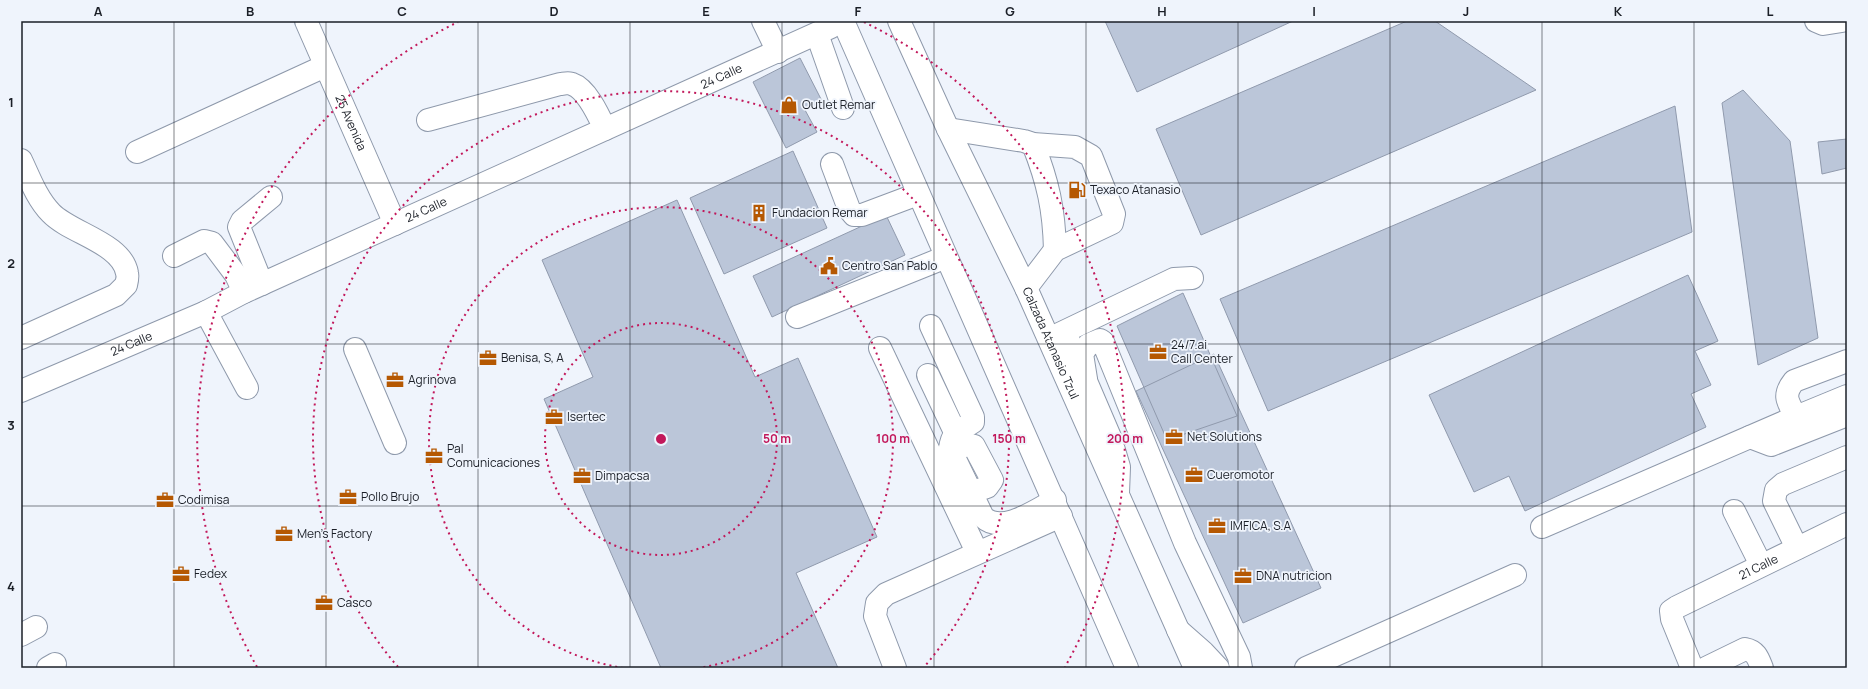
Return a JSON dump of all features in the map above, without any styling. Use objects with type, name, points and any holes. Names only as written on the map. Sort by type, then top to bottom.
[{"type":"main road","name":"25 Avenida","points":[[306,21],[394,224]]},
{"type":"main road","points":[[763,21],[778,52]]},
{"type":"main road","name":"Calzada Atanasio Tzul","points":[[899,21],[948,129],[1026,288],[1057,335],[1118,493],[1195,668]]},
{"type":"main road","points":[[1816,21],[1823,24],[1842,21]]},
{"type":"main road","points":[[830,26],[860,61],[1058,508],[1127,668]]},
{"type":"main road","points":[[830,26],[843,108]]},
{"type":"main road","name":"24 Calle","points":[[21,391],[206,312],[253,288],[605,128],[778,52],[830,26]]},
{"type":"main road","points":[[137,152],[325,66]]},
{"type":"main road","points":[[428,120],[560,84],[571,83],[580,89],[594,106],[605,128]]},
{"type":"main road","points":[[948,129],[1024,141],[1033,144],[1075,147],[1091,156],[1114,214],[1112,223],[1055,250],[1026,288]]},
{"type":"main road","points":[[1033,144],[1045,173],[1054,218],[1055,250]]},
{"type":"main road","points":[[21,160],[37,194],[51,213],[67,225],[113,251],[122,261],[127,273],[126,285],[116,295],[21,338]]},
{"type":"main road","points":[[832,164],[850,209],[854,215],[862,215],[918,194]]},
{"type":"main road","points":[[253,288],[240,227],[242,222],[271,197]]},
{"type":"main road","points":[[174,256],[204,241],[212,243],[236,275],[253,288]]},
{"type":"main road","points":[[797,317],[946,257]]},
{"type":"main road","points":[[1118,493],[1119,467],[1110,437],[1086,379],[1057,335],[1174,279],[1192,278]]},
{"type":"main road","points":[[206,312],[247,388]]},
{"type":"main road","points":[[931,326],[973,417],[973,422],[953,440]]},
{"type":"main road","points":[[1086,379],[1082,354],[1088,345],[1100,340],[1104,342],[1185,543],[1240,657],[1241,668]]},
{"type":"main road","points":[[880,348],[977,552]]},
{"type":"main road","points":[[355,349],[395,443]]},
{"type":"main road","points":[[1796,417],[1786,398],[1788,388],[1794,381],[1847,361]]},
{"type":"main road","points":[[928,375],[953,440]]},
{"type":"main road","points":[[1542,527],[1847,396]]},
{"type":"main road","points":[[1750,437],[1763,443],[1771,444],[1847,415]]},
{"type":"main road","points":[[953,440],[974,446],[992,480],[987,487],[970,493],[983,517],[987,521],[1007,524],[1058,508]]},
{"type":"main road","points":[[1796,548],[1774,500],[1776,490],[1783,484],[1847,457]]},
{"type":"main road","points":[[895,668],[875,616],[877,603],[886,594],[977,552],[1058,508]]},
{"type":"main road","points":[[1734,511],[1761,565]]},
{"type":"main road","name":"21 Calle","points":[[1692,668],[1672,619],[1672,612],[1677,607],[1847,524]]},
{"type":"main road","points":[[1306,668],[1515,575]]},
{"type":"main road","points":[[1178,630],[1219,668]]},
{"type":"main road","points":[[1706,668],[1745,649],[1751,650],[1757,655],[1762,668]]},
{"type":"building","points":[[1105,21],[1293,21],[1137,92]]},
{"type":"building","points":[[1407,21],[1435,21],[1536,90],[1201,235],[1156,129]]},
{"type":"building","name":"Outlet Remar","points":[[800,58],[822,101],[805,110],[817,132],[786,148],[753,82]]},
{"type":"building","points":[[1743,90],[1790,141],[1818,338],[1758,365],[1722,103]]},
{"type":"building","points":[[1675,106],[1692,232],[1268,411],[1220,299]]},
{"type":"building","points":[[1847,139],[1847,168],[1822,174],[1818,142]]},
{"type":"building","name":"Fundacion Remar","points":[[793,151],[827,228],[724,274],[690,198]]},
{"type":"building","points":[[677,200],[755,377],[798,358],[877,537],[796,573],[838,668],[661,668],[544,399],[593,377],[542,260]]},
{"type":"building","name":"Centro San Pablo","points":[[886,215],[905,255],[772,317],[753,276]]},
{"type":"building","points":[[1688,275],[1718,341],[1695,351],[1711,385],[1691,394],[1706,427],[1525,511],[1509,476],[1474,492],[1429,395]]},
{"type":"building","points":[[1183,293],[1237,416],[1167,440],[1117,326]]},
{"type":"building","points":[[1214,354],[1321,588],[1243,623],[1136,391]]},
{"type":"place","name":"Outlet Remar","points":[[789,105]]},
{"type":"place","name":"Texaco Atanasio","points":[[1077,190]]},
{"type":"place","name":"Fundacion Remar","points":[[759,213]]},
{"type":"place","name":"Centro San Pablo","points":[[829,266]]},
{"type":"place","name":"24/7.ai Call Center","points":[[1158,352]]},
{"type":"place","name":"Benisa, S, A","points":[[488,358]]},
{"type":"place","name":"Agrinova","points":[[395,380]]},
{"type":"place","name":"Isertec","points":[[554,417]]},
{"type":"place","name":"Net Solutions","points":[[1174,437]]},
{"type":"place","name":"Pal Comunicaciones","points":[[434,456]]},
{"type":"place","name":"Cueromotor","points":[[1194,475]]},
{"type":"place","name":"Dimpacsa","points":[[582,476]]},
{"type":"place","name":"Pollo Brujo","points":[[348,497]]},
{"type":"place","name":"Codimisa","points":[[165,500]]},
{"type":"place","name":"IMFICA, S.A","points":[[1217,526]]},
{"type":"place","name":"Men's Factory","points":[[284,534]]},
{"type":"place","name":"Fedex","points":[[181,574]]},
{"type":"place","name":"DNA nutricion","points":[[1243,576]]},
{"type":"place","name":"Casco","points":[[324,603]]}]
